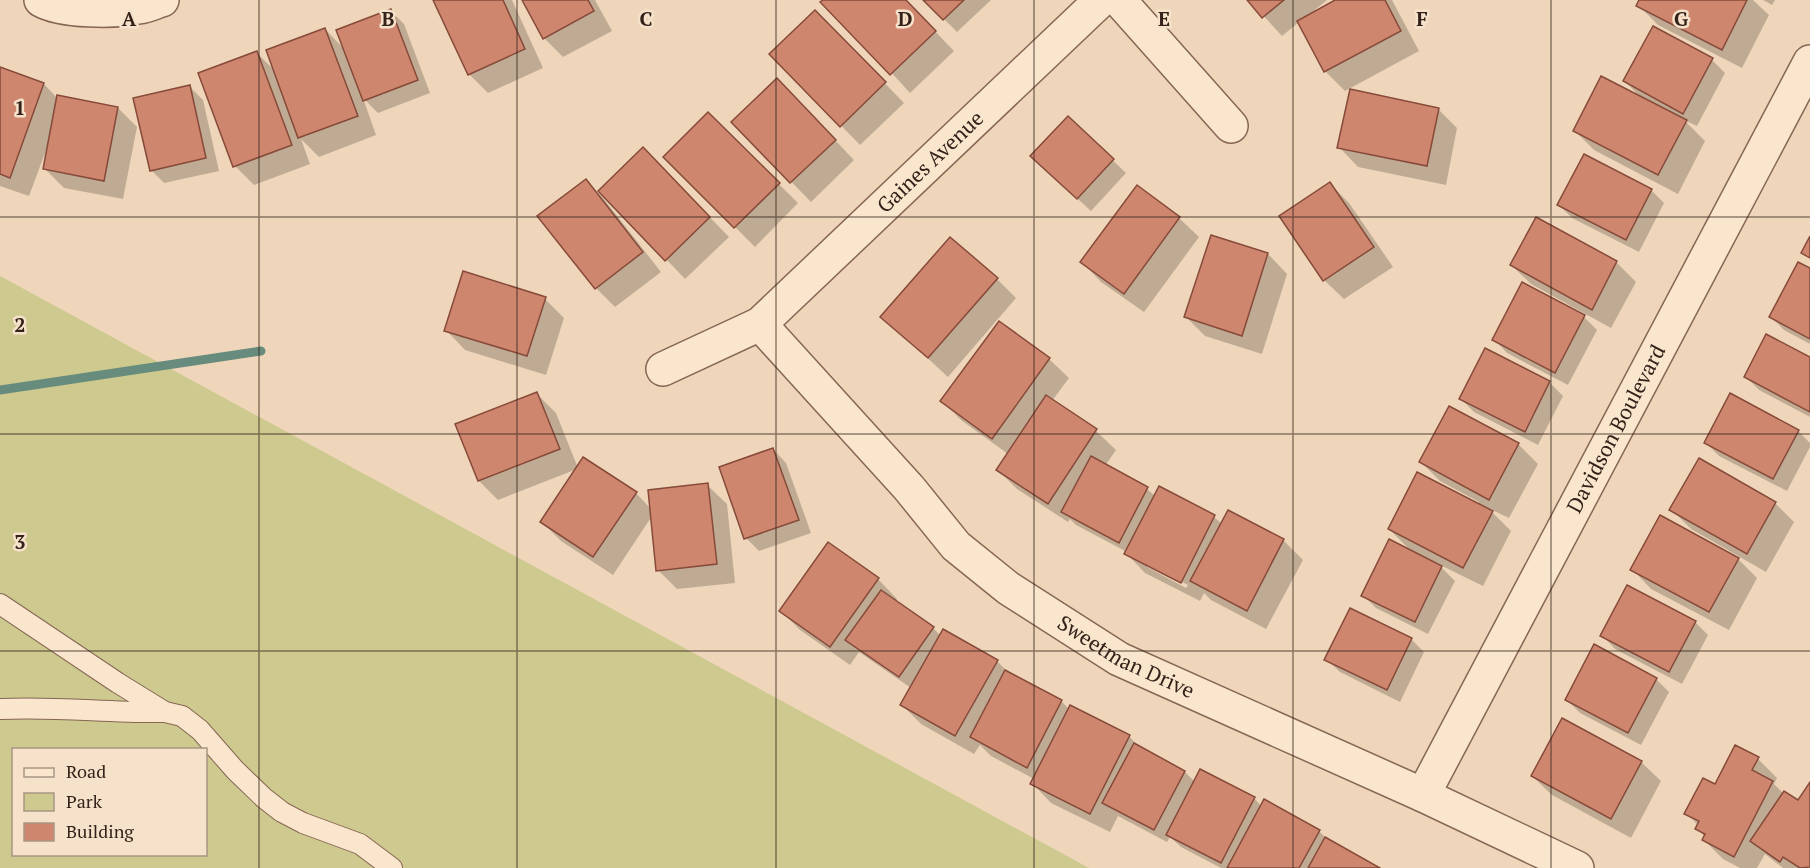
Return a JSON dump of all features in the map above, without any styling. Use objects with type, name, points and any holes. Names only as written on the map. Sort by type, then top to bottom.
[{"type":"street","points":[[42,0],[49,4],[97,10],[140,7],[162,0]]},
{"type":"street","name":"Gaines Avenue","points":[[663,369],[760,324],[1101,0]]},
{"type":"street","points":[[1119,0],[1231,126]]},
{"type":"street","name":"Davidson Boulevard","points":[[1423,795],[1810,62]]},
{"type":"street","name":"Sweetman Drive","points":[[760,324],[909,488],[956,546],[1008,588],[1119,659],[1423,795],[1577,868]]},
{"type":"lane","points":[[0,604],[165,712]]},
{"type":"lane","points":[[0,709],[41,707],[115,713],[165,712],[182,716],[200,730],[235,770],[282,812],[360,844],[392,868]]},
{"type":"green space","points":[[0,276],[1089,868],[0,868]]},
{"type":"building","points":[[433,0],[503,0],[525,49],[468,75]]},
{"type":"building","points":[[522,0],[588,0],[594,11],[543,39]]},
{"type":"building","points":[[823,0],[906,0],[936,31],[890,75],[820,2]]},
{"type":"building","points":[[923,0],[964,0],[943,20]]},
{"type":"building","points":[[1247,0],[1284,0],[1262,18]]},
{"type":"building","points":[[1335,0],[1385,0],[1401,31],[1324,72],[1297,21]]},
{"type":"building","points":[[1639,0],[1747,0],[1722,50],[1636,6]]},
{"type":"building","points":[[391,9],[418,80],[363,101],[336,30]]},
{"type":"building","points":[[815,10],[886,82],[840,127],[769,54]]},
{"type":"building","points":[[1653,26],[1713,58],[1683,114],[1623,81]]},
{"type":"building","points":[[325,28],[358,116],[298,138],[266,50]]},
{"type":"building","points":[[257,51],[292,145],[233,167],[198,73]]},
{"type":"building","points":[[0,67],[44,83],[10,178],[0,174]]},
{"type":"building","points":[[1601,76],[1687,120],[1658,175],[1573,131]]},
{"type":"building","points":[[777,78],[836,140],[790,183],[731,122]]},
{"type":"building","points":[[190,85],[206,158],[150,171],[133,98]]},
{"type":"building","points":[[1350,89],[1439,108],[1427,166],[1337,148]]},
{"type":"building","points":[[57,95],[118,107],[104,181],[43,169]]},
{"type":"building","points":[[708,112],[780,183],[734,228],[663,157]]},
{"type":"building","points":[[1068,116],[1114,159],[1077,199],[1030,156]]},
{"type":"building","points":[[643,147],[710,217],[665,261],[598,191]]},
{"type":"building","points":[[1584,154],[1652,189],[1626,240],[1557,205]]},
{"type":"building","points":[[586,179],[643,252],[595,289],[537,216]]},
{"type":"building","points":[[1330,182],[1374,247],[1323,281],[1279,216]]},
{"type":"building","points":[[1137,185],[1180,217],[1124,294],[1080,262]]},
{"type":"building","points":[[1536,217],[1617,261],[1592,310],[1510,265]]},
{"type":"building","points":[[1211,235],[1268,253],[1242,336],[1184,317]]},
{"type":"building","points":[[1810,236],[1810,258],[1801,253]]},
{"type":"building","points":[[950,237],[998,278],[928,358],[880,317]]},
{"type":"building","points":[[1798,262],[1810,268],[1810,339],[1769,317]]},
{"type":"building","points":[[463,271],[546,297],[527,356],[444,331]]},
{"type":"building","points":[[1522,282],[1585,315],[1555,373],[1492,340]]},
{"type":"building","points":[[999,321],[1050,358],[992,439],[940,401]]},
{"type":"building","points":[[1766,334],[1810,357],[1810,412],[1744,377]]},
{"type":"building","points":[[1485,348],[1550,381],[1525,432],[1459,399]]},
{"type":"building","points":[[537,392],[560,449],[478,481],[455,424]]},
{"type":"building","points":[[1730,393],[1799,430],[1773,479],[1704,443]]},
{"type":"building","points":[[1046,395],[1097,429],[1048,504],[996,470]]},
{"type":"building","points":[[1449,406],[1519,443],[1489,500],[1419,462]]},
{"type":"building","points":[[773,448],[799,520],[744,539],[719,467]]},
{"type":"building","points":[[1091,456],[1148,487],[1119,543],[1061,512]]},
{"type":"building","points":[[583,457],[637,492],[593,557],[540,522]]},
{"type":"building","points":[[1699,458],[1776,502],[1747,554],[1669,510]]},
{"type":"building","points":[[1417,472],[1493,511],[1463,568],[1388,529]]},
{"type":"building","points":[[708,483],[717,564],[656,571],[648,490]]},
{"type":"building","points":[[1159,486],[1215,515],[1181,583],[1124,554]]},
{"type":"building","points":[[1228,510],[1284,539],[1247,611],[1190,581]]},
{"type":"building","points":[[1660,515],[1739,558],[1709,612],[1630,570]]},
{"type":"building","points":[[1389,539],[1442,566],[1415,622],[1361,596]]},
{"type":"building","points":[[828,542],[879,578],[830,647],[779,611]]},
{"type":"building","points":[[1627,585],[1696,621],[1669,672],[1600,636]]},
{"type":"building","points":[[881,590],[934,627],[899,677],[845,640]]},
{"type":"building","points":[[1350,608],[1412,638],[1387,690],[1324,660]]},
{"type":"building","points":[[943,629],[998,660],[955,736],[900,705]]},
{"type":"building","points":[[1594,644],[1657,678],[1628,733],[1565,700]]},
{"type":"building","points":[[1005,670],[1062,700],[1027,768],[970,737]]},
{"type":"building","points":[[1070,705],[1130,735],[1090,814],[1030,784]]},
{"type":"building","points":[[1562,718],[1642,761],[1611,819],[1531,776]]},
{"type":"building","points":[[1134,743],[1185,771],[1154,830],[1102,803]]},
{"type":"building","points":[[1735,745],[1759,757],[1752,770],[1773,781],[1734,857],[1702,840],[1705,834],[1695,829],[1699,821],[1684,814],[1703,778],[1715,784]]},
{"type":"building","points":[[1200,769],[1255,797],[1221,863],[1166,835]]},
{"type":"building","points":[[1810,782],[1810,867],[1800,868],[1783,857],[1780,862],[1750,841],[1784,791],[1798,800]]},
{"type":"building","points":[[1264,799],[1320,830],[1299,868],[1227,868]]},
{"type":"building","points":[[1325,837],[1380,868],[1308,868]]},
{"type":"waterway","points":[[0,390],[261,351]]}]
